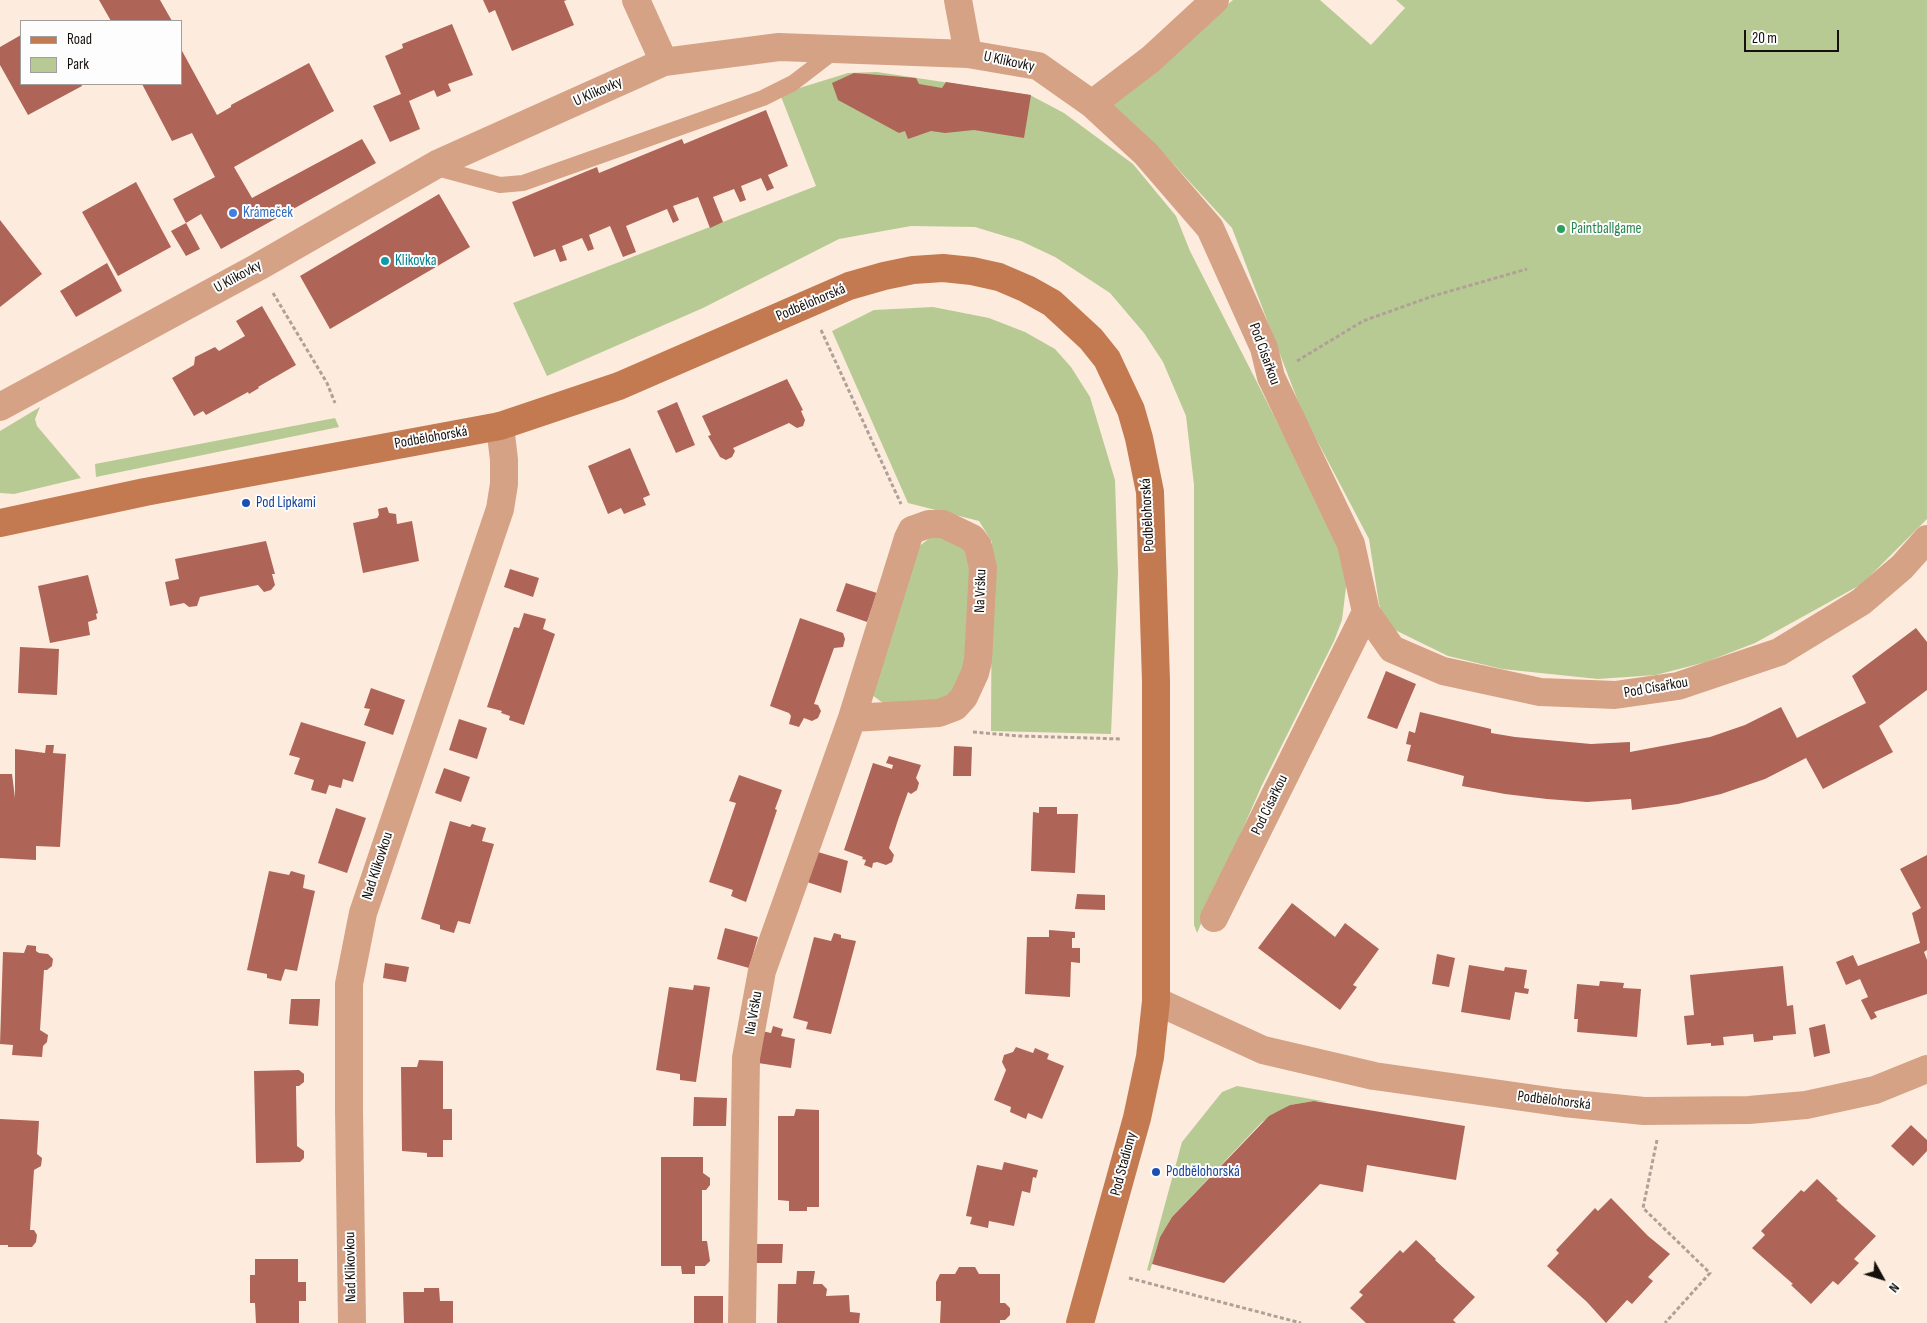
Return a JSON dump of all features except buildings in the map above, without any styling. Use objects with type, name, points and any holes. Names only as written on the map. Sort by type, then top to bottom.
[{"type":"main road","name":"Podbělohorská","points":[[0,524],[155,490],[500,426],[619,386],[849,286],[913,270],[943,268],[972,271],[999,277],[1035,294],[1072,320],[1091,339],[1107,358],[1119,382],[1139,438],[1150,492],[1150,550],[1156,681],[1156,1002]]},
{"type":"main road","name":"Pod Stadiony","points":[[1080,1323],[1145,1087],[1156,1002]]},
{"type":"street","points":[[636,0],[664,62]]},
{"type":"street","points":[[958,0],[968,54]]},
{"type":"street","points":[[1092,104],[1152,59],[1215,0]]},
{"type":"street","name":"U Klikovky","points":[[0,407],[249,271],[433,166],[664,62],[779,48],[968,54],[1038,66],[1092,104]]},
{"type":"street","name":"Pod Císařkou","points":[[1092,104],[1146,154],[1210,228],[1264,348],[1271,377],[1351,544],[1366,612],[1392,649],[1442,670],[1540,692],[1624,694],[1678,686],[1779,652],[1861,602],[1902,567],[1927,539]]},
{"type":"street","name":"Nad Klikovkou","points":[[352,1323],[349,984],[363,913],[500,509],[504,484],[504,460],[500,426]]},
{"type":"street","name":"Na Vršku","points":[[742,1323],[746,1058],[762,971],[852,718],[912,530],[920,525],[943,524],[972,538],[978,546],[983,568],[978,661],[975,673],[964,696],[955,707],[939,713],[852,718]]},
{"type":"street","name":"Pod Císařkou","points":[[1214,918],[1366,612]]},
{"type":"street","name":"Podbělohorská","points":[[1156,1002],[1263,1050],[1374,1076],[1564,1104],[1635,1110],[1749,1110],[1806,1104],[1875,1090],[1927,1069]]},
{"type":"lane","points":[[433,166],[500,185],[523,183],[763,98],[793,83],[836,50]]},
{"type":"path","points":[[1271,377],[1363,321],[1433,296],[1527,269]]},
{"type":"path","points":[[273,291],[327,383],[335,403]]},
{"type":"path","points":[[820,328],[902,508]]},
{"type":"path","points":[[988,735],[1122,739]]},
{"type":"path","points":[[1658,1139],[1643,1208],[1710,1273],[1665,1323]]},
{"type":"path","points":[[1129,1278],[1302,1323]]},
{"type":"green space","points":[[1233,0],[1320,0],[1371,45],[1405,8],[1396,0],[1927,0],[1927,519],[1862,584],[1755,643],[1706,662],[1656,675],[1598,679],[1502,669],[1448,656],[1395,630],[1383,617],[1379,604],[1369,539],[1302,412],[1232,228],[1166,156],[1102,107]]},
{"type":"green space","points":[[877,72],[1030,95],[1064,113],[1133,164],[1176,216],[1190,251],[1344,553],[1347,579],[1342,620],[1334,641],[1262,785],[1197,933],[1194,925],[1194,485],[1186,416],[1163,362],[1144,333],[1110,293],[1055,257],[1021,241],[975,227],[911,226],[839,239],[703,308],[547,376],[513,303],[816,186],[780,94],[848,73]]},
{"type":"green space","points":[[933,307],[989,318],[1025,332],[1055,349],[1071,367],[1090,397],[1115,480],[1118,573],[1111,734],[991,731],[992,542],[979,521],[908,503],[832,331],[874,310]]},
{"type":"green space","points":[[40,407],[35,419],[37,426],[81,478],[14,494],[0,493],[0,431]]},
{"type":"green space","points":[[335,418],[339,427],[96,477],[95,464]]},
{"type":"green space","points":[[935,534],[952,534],[973,555],[971,642],[952,699],[883,703],[872,695],[918,547]]},
{"type":"green space","points":[[1237,1086],[1328,1102],[1314,1101],[1290,1105],[1262,1122],[1172,1217],[1160,1237],[1150,1271],[1147,1270],[1182,1142],[1222,1092]]},
{"type":"place","name":"Krámeček","points":[[233,213]]},
{"type":"place","name":"Paintballgame","points":[[1561,229]]},
{"type":"place","name":"Klikovka","points":[[385,261]]},
{"type":"place","name":"Pod Lipkami","points":[[246,503]]},
{"type":"place","name":"Podbělohorská","points":[[1156,1172]]}]
